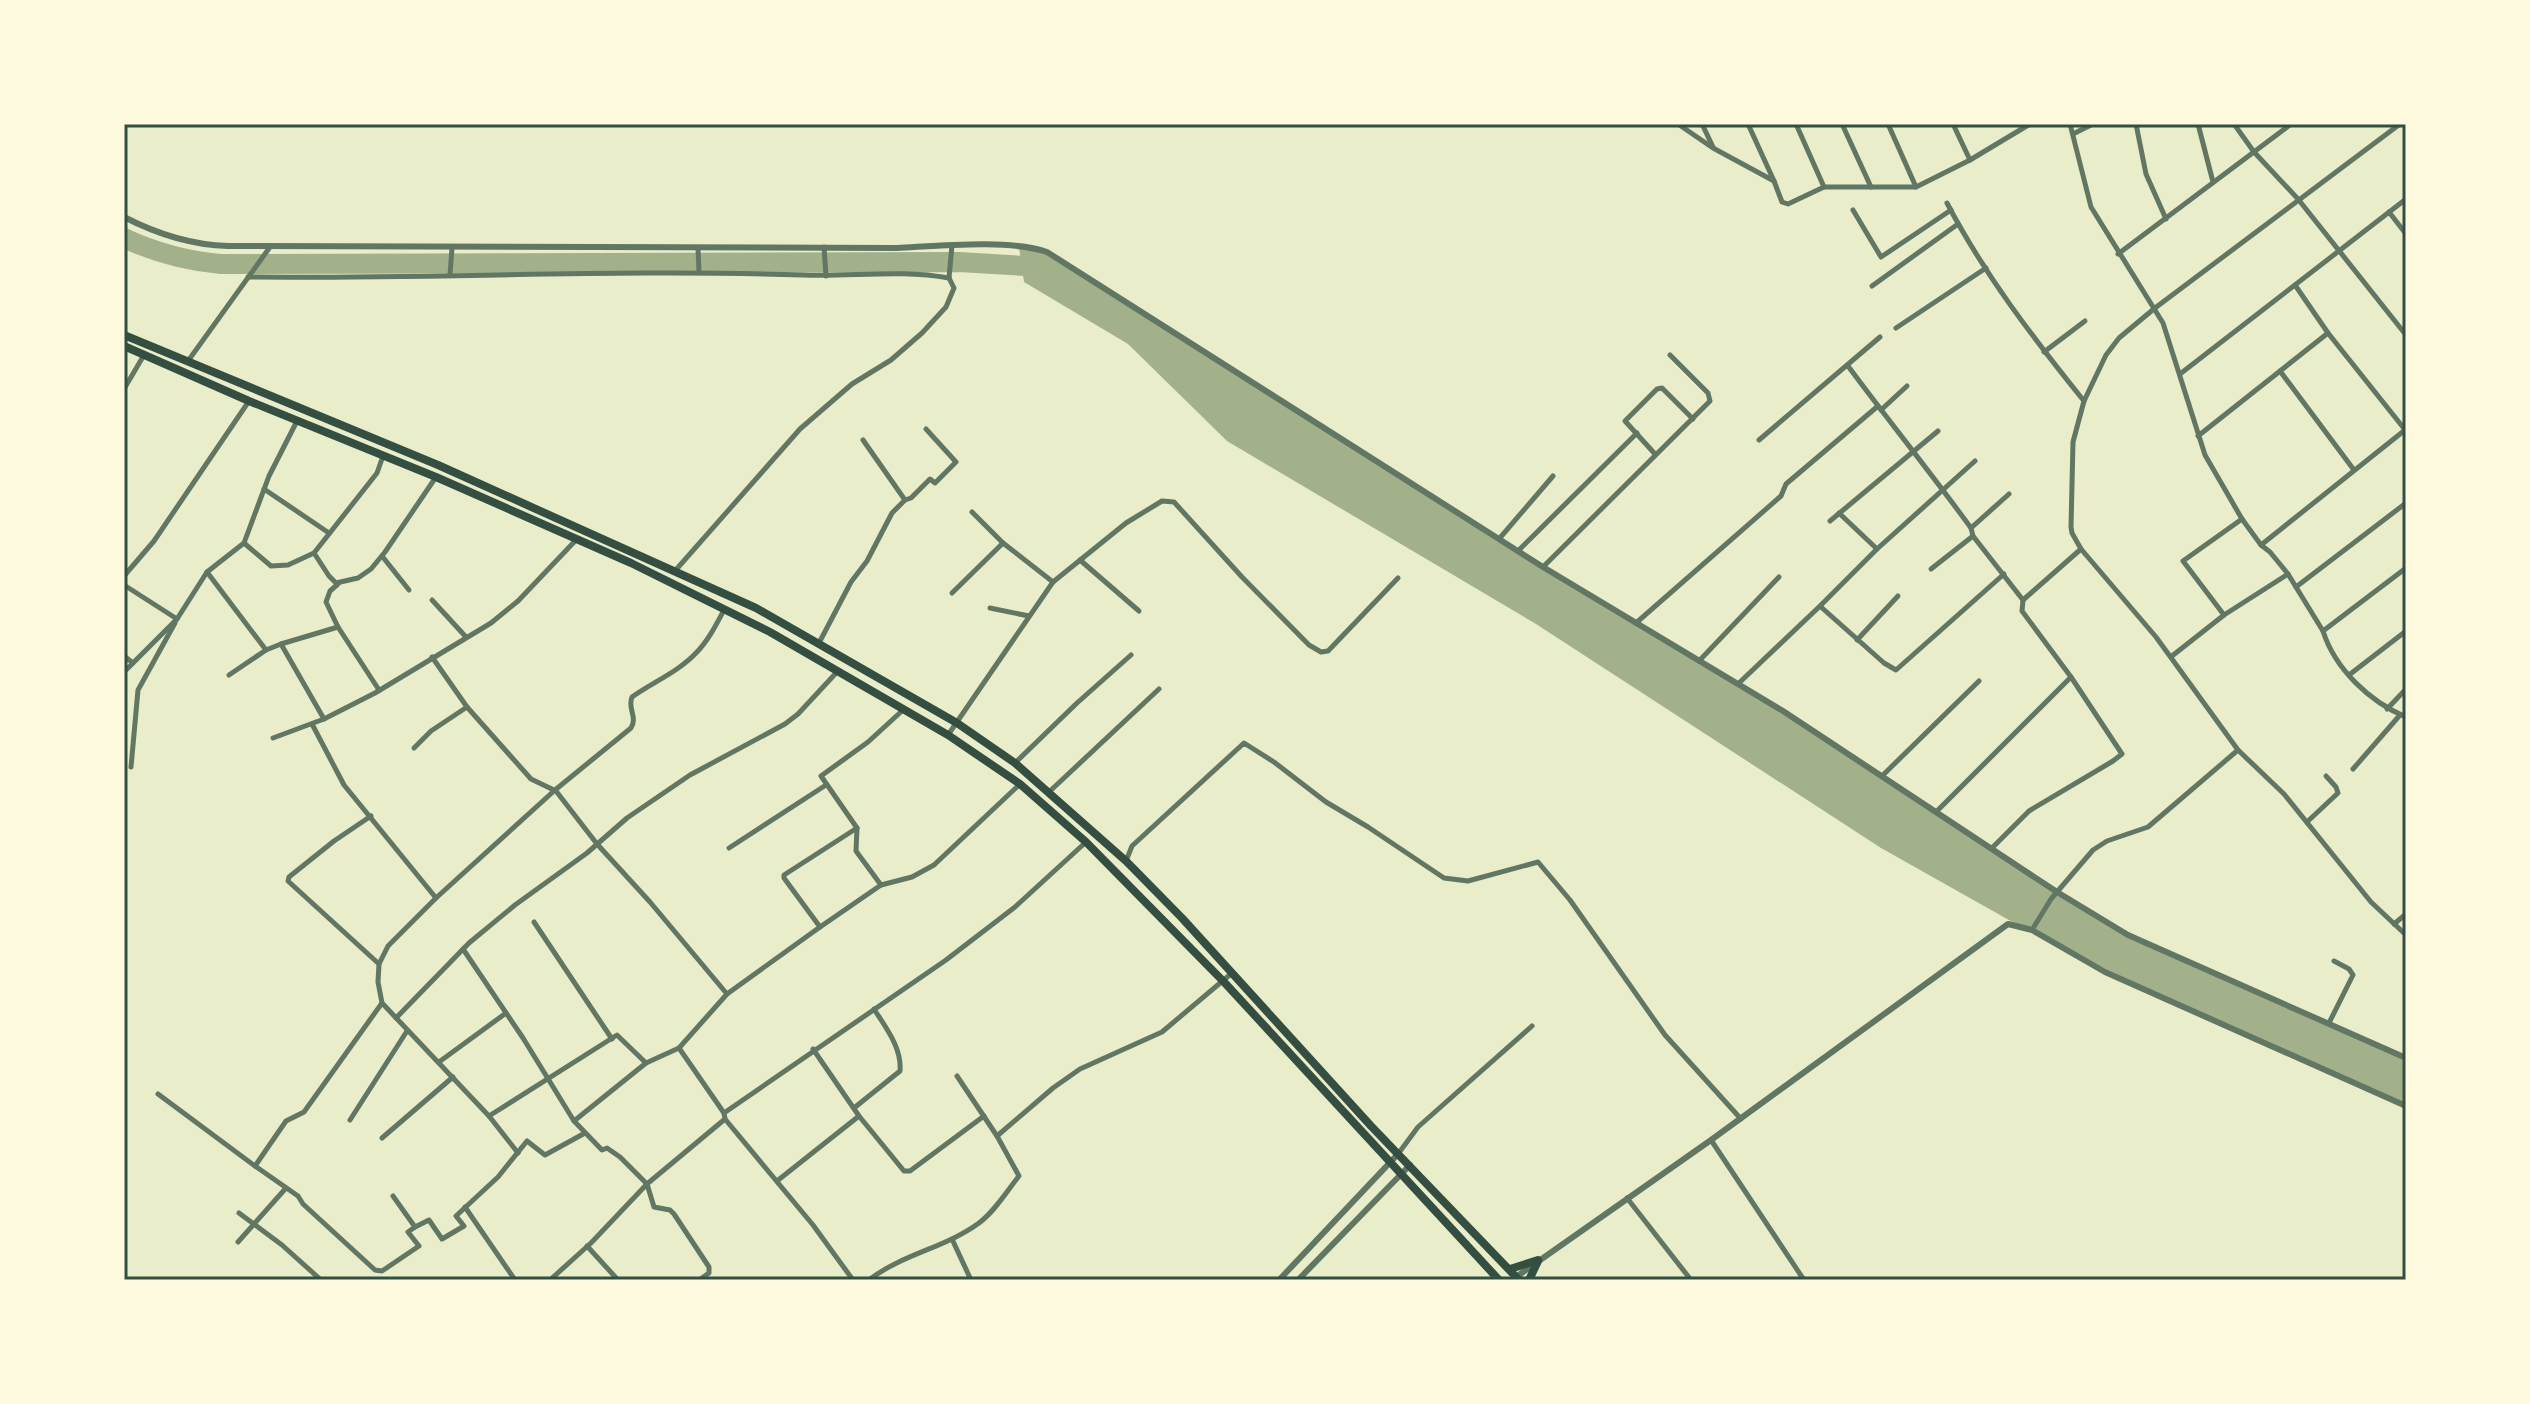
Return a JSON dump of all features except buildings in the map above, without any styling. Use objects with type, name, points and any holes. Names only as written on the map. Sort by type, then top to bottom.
[{"type":"highway","points":[[124,335],[147,350],[249,401],[436,477],[631,563],[770,632],[948,735],[1020,784],[1086,842],[1224,982],[1499,1280]]},
{"type":"highway","points":[[124,346],[187,362],[438,465],[756,608],[957,723],[1015,763],[1126,861],[1514,1277],[1538,1260]]},
{"type":"highway","points":[[312,426],[318,416]]},
{"type":"highway","points":[[1529,1280],[1538,1260]]},
{"type":"street","points":[[1678,124],[1713,148],[1774,181]]},
{"type":"street","points":[[1702,124],[1713,148]]},
{"type":"street","points":[[1748,124],[1782,202],[1788,204],[1824,187],[1916,187],[1970,160],[2030,124]]},
{"type":"street","points":[[1796,124],[1824,187]]},
{"type":"street","points":[[1842,124],[1871,187]]},
{"type":"street","points":[[1888,124],[1916,187]]},
{"type":"street","points":[[1953,124],[1970,160]]},
{"type":"street","points":[[2073,134],[2093,124]]},
{"type":"street","points":[[2136,124],[2146,174],[2166,219]]},
{"type":"street","points":[[2198,124],[2213,182]]},
{"type":"street","points":[[2234,124],[2406,335]]},
{"type":"street","points":[[2118,254],[2291,124]]},
{"type":"street","points":[[2406,130],[2401,124],[2298,199],[2119,338],[2106,355],[2084,401],[2073,442],[2071,527],[2081,549],[2171,657],[2238,750],[2284,794],[2371,902],[2406,935]]},
{"type":"street","points":[[2070,125],[2091,207],[2163,323],[2205,455],[2242,519],[2288,574],[2349,675],[2387,709],[2403,716],[2353,769]]},
{"type":"street","points":[[2180,374],[2406,199]]},
{"type":"street","points":[[1947,203],[1986,268],[2044,352],[2084,401]]},
{"type":"street","points":[[1853,210],[1881,257],[1951,210]]},
{"type":"street","points":[[2389,212],[2406,234]]},
{"type":"street","points":[[124,217],[168,236],[196,243],[270,247],[698,250],[1019,247],[1047,252],[1543,567],[1739,683],[2057,892],[2132,937],[2406,1058]]},
{"type":"street","points":[[1872,286],[1958,224]]},
{"type":"street","points":[[187,362],[270,247]]},
{"type":"street","points":[[450,272],[452,248]]},
{"type":"street","points":[[824,249],[826,273]]},
{"type":"street","points":[[674,572],[800,429],[852,384],[891,360],[942,313],[954,288],[949,278],[951,249]]},
{"type":"street","points":[[698,250],[699,269]]},
{"type":"street","points":[[1896,328],[1986,268]]},
{"type":"street","points":[[248,277],[348,278],[450,272],[699,269],[923,273],[949,278]]},
{"type":"street","points":[[2261,545],[2406,431],[2328,333],[2295,285]]},
{"type":"street","points":[[2044,352],[2085,321]]},
{"type":"street","points":[[2198,436],[2328,333]]},
{"type":"street","points":[[1759,440],[1880,337]]},
{"type":"street","points":[[124,389],[147,350]]},
{"type":"street","points":[[1543,567],[1710,401],[1670,355]]},
{"type":"street","points":[[1848,366],[2023,600],[2022,611],[2122,754],[2036,806],[1992,848]]},
{"type":"street","points":[[2280,371],[2354,470]]},
{"type":"street","points":[[1635,624],[1781,496],[1786,484],[1907,386]]},
{"type":"street","points":[[1655,454],[1626,419],[1658,388],[1662,388],[1693,419]]},
{"type":"street","points":[[124,576],[154,541],[249,401]]},
{"type":"street","points":[[131,767],[140,686],[207,572],[244,543],[264,489],[298,421]]},
{"type":"street","points":[[819,643],[892,513],[930,479],[935,483],[955,464],[955,459],[926,429]]},
{"type":"street","points":[[1830,521],[1938,431]]},
{"type":"street","points":[[1518,551],[1637,433]]},
{"type":"street","points":[[863,440],[905,500]]},
{"type":"street","points":[[244,543],[271,566],[293,563],[314,553],[377,473],[383,456]]},
{"type":"street","points":[[1739,683],[1877,549],[1975,461]]},
{"type":"street","points":[[1499,539],[1553,476]]},
{"type":"street","points":[[379,690],[338,627],[326,602],[330,591],[338,584],[364,575],[382,556],[436,477]]},
{"type":"street","points":[[264,489],[329,533]]},
{"type":"street","points":[[1971,528],[2009,494]]},
{"type":"street","points":[[948,735],[1053,582],[1126,523],[1162,501],[1174,502],[1253,588],[1309,645],[1321,652],[1328,651],[1398,578]]},
{"type":"street","points":[[2296,587],[2406,503]]},
{"type":"street","points":[[972,512],[1003,543],[1053,582]]},
{"type":"street","points":[[1839,513],[1877,549]]},
{"type":"street","points":[[2224,615],[2183,561],[2242,519]]},
{"type":"street","points":[[1931,569],[1973,536]]},
{"type":"street","points":[[273,738],[324,719],[379,690],[491,623],[518,601],[576,540]]},
{"type":"street","points":[[952,593],[1003,543]]},
{"type":"street","points":[[2023,600],[2081,549]]},
{"type":"street","points":[[314,553],[338,584]]},
{"type":"street","points":[[382,556],[409,590]]},
{"type":"street","points":[[1080,560],[1139,611]]},
{"type":"street","points":[[2323,631],[2406,568]]},
{"type":"street","points":[[207,572],[266,650]]},
{"type":"street","points":[[1820,606],[1896,670],[2004,574]]},
{"type":"street","points":[[2171,657],[2224,615],[2288,574]]},
{"type":"street","points":[[1699,661],[1779,577]]},
{"type":"street","points":[[124,585],[177,619]]},
{"type":"street","points":[[1857,640],[1898,596]]},
{"type":"street","points":[[432,600],[466,637]]},
{"type":"street","points":[[990,608],[1029,616]]},
{"type":"street","points":[[518,1153],[489,1116],[382,1003],[379,964],[388,946],[436,898],[555,790],[631,728],[634,720],[630,702],[632,697],[696,654],[724,610]]},
{"type":"street","points":[[124,672],[177,619]]},
{"type":"street","points":[[229,675],[266,650],[338,627]]},
{"type":"street","points":[[2349,675],[2406,631]]},
{"type":"street","points":[[281,644],[324,719]]},
{"type":"street","points":[[1015,763],[1131,655]]},
{"type":"street","points":[[124,656],[133,663]]},
{"type":"street","points":[[432,657],[467,707],[531,779],[555,790],[597,844],[727,994]]},
{"type":"street","points":[[396,1018],[463,949],[515,905],[673,786],[785,724],[837,672]]},
{"type":"street","points":[[1937,811],[2071,677]]},
{"type":"street","points":[[1882,776],[1979,681]]},
{"type":"street","points":[[1049,792],[1159,689]]},
{"type":"street","points":[[2387,709],[2406,689]]},
{"type":"street","points":[[414,748],[431,731],[467,707]]},
{"type":"street","points":[[881,885],[856,851],[857,828],[821,778],[822,774],[868,742],[903,710]]},
{"type":"street","points":[[312,724],[344,785],[436,898]]},
{"type":"street","points":[[1126,861],[1132,846],[1152,826],[1241,744],[1247,743],[1326,802],[1444,878],[1468,881],[1538,862],[1570,900],[1665,1035],[1741,1119]]},
{"type":"street","points":[[2032,930],[2051,899],[2100,844],[2148,827],[2238,750]]},
{"type":"street","points":[[2307,822],[2338,793],[2326,776]]},
{"type":"street","points":[[574,1121],[646,1063],[679,1048],[727,994],[820,927],[881,885],[912,877],[934,865],[1020,784]]},
{"type":"street","points":[[729,848],[826,785]]},
{"type":"street","points":[[371,816],[315,856],[288,881],[379,964]]},
{"type":"street","points":[[820,927],[784,875],[857,828]]},
{"type":"street","points":[[550,1280],[647,1184],[724,1116],[813,1049],[946,960],[1015,907],[1086,842]]},
{"type":"street","points":[[2394,924],[2406,914]]},
{"type":"street","points":[[534,922],[612,1039]]},
{"type":"street","points":[[1538,1260],[1741,1119],[2002,927],[2016,924],[2131,984],[2406,1106]]},
{"type":"street","points":[[463,949],[574,1121],[602,1150],[607,1148],[620,1157],[647,1184],[654,1207],[670,1210],[674,1214],[709,1267],[709,1273],[699,1280]]},
{"type":"street","points":[[2329,1023],[2353,975],[2349,969],[2334,961]]},
{"type":"street","points":[[997,1136],[1067,1078],[1093,1062],[1162,1032],[1232,973]]},
{"type":"street","points":[[255,1166],[286,1121],[304,1112],[382,1003]]},
{"type":"street","points":[[854,1108],[900,1071],[896,1045],[874,1009]]},
{"type":"street","points":[[439,1062],[506,1013]]},
{"type":"street","points":[[1279,1280],[1398,1154],[1418,1127],[1532,1026]]},
{"type":"street","points":[[350,1120],[407,1031]]},
{"type":"street","points":[[489,1116],[617,1035],[646,1063]]},
{"type":"street","points":[[679,1048],[724,1116],[813,1225],[853,1280]]},
{"type":"street","points":[[813,1049],[859,1116],[900,1169],[907,1172],[984,1116]]},
{"type":"street","points":[[869,1280],[894,1264],[952,1239],[984,1219],[1019,1176],[957,1076]]},
{"type":"street","points":[[382,1138],[453,1077]]},
{"type":"street","points":[[158,1094],[298,1196],[375,1270],[382,1271],[419,1246],[408,1232],[415,1227],[429,1220],[442,1239],[464,1226],[456,1216],[498,1177],[527,1141],[545,1155],[585,1133]]},
{"type":"street","points":[[777,1181],[859,1116]]},
{"type":"street","points":[[1711,1140],[1804,1280]]},
{"type":"street","points":[[1298,1280],[1410,1165]]},
{"type":"street","points":[[238,1242],[286,1188]]},
{"type":"street","points":[[393,1196],[415,1227]]},
{"type":"street","points":[[1627,1198],[1691,1280]]},
{"type":"street","points":[[465,1207],[515,1280]]},
{"type":"street","points":[[239,1213],[282,1245],[321,1280]]},
{"type":"street","points":[[952,1239],[971,1280]]},
{"type":"street","points":[[587,1246],[618,1280]]},
{"type":"shaded area","points":[[1019,247],[1041,250],[1543,567],[1739,683],[2128,935],[2406,1057],[2406,1106],[2183,1008],[2016,924],[1881,848],[1536,624],[1227,441],[1128,344],[1024,282]]},
{"type":"waterway","points":[[124,238],[172,256],[221,264],[959,262],[1025,266],[1048,273]]}]
